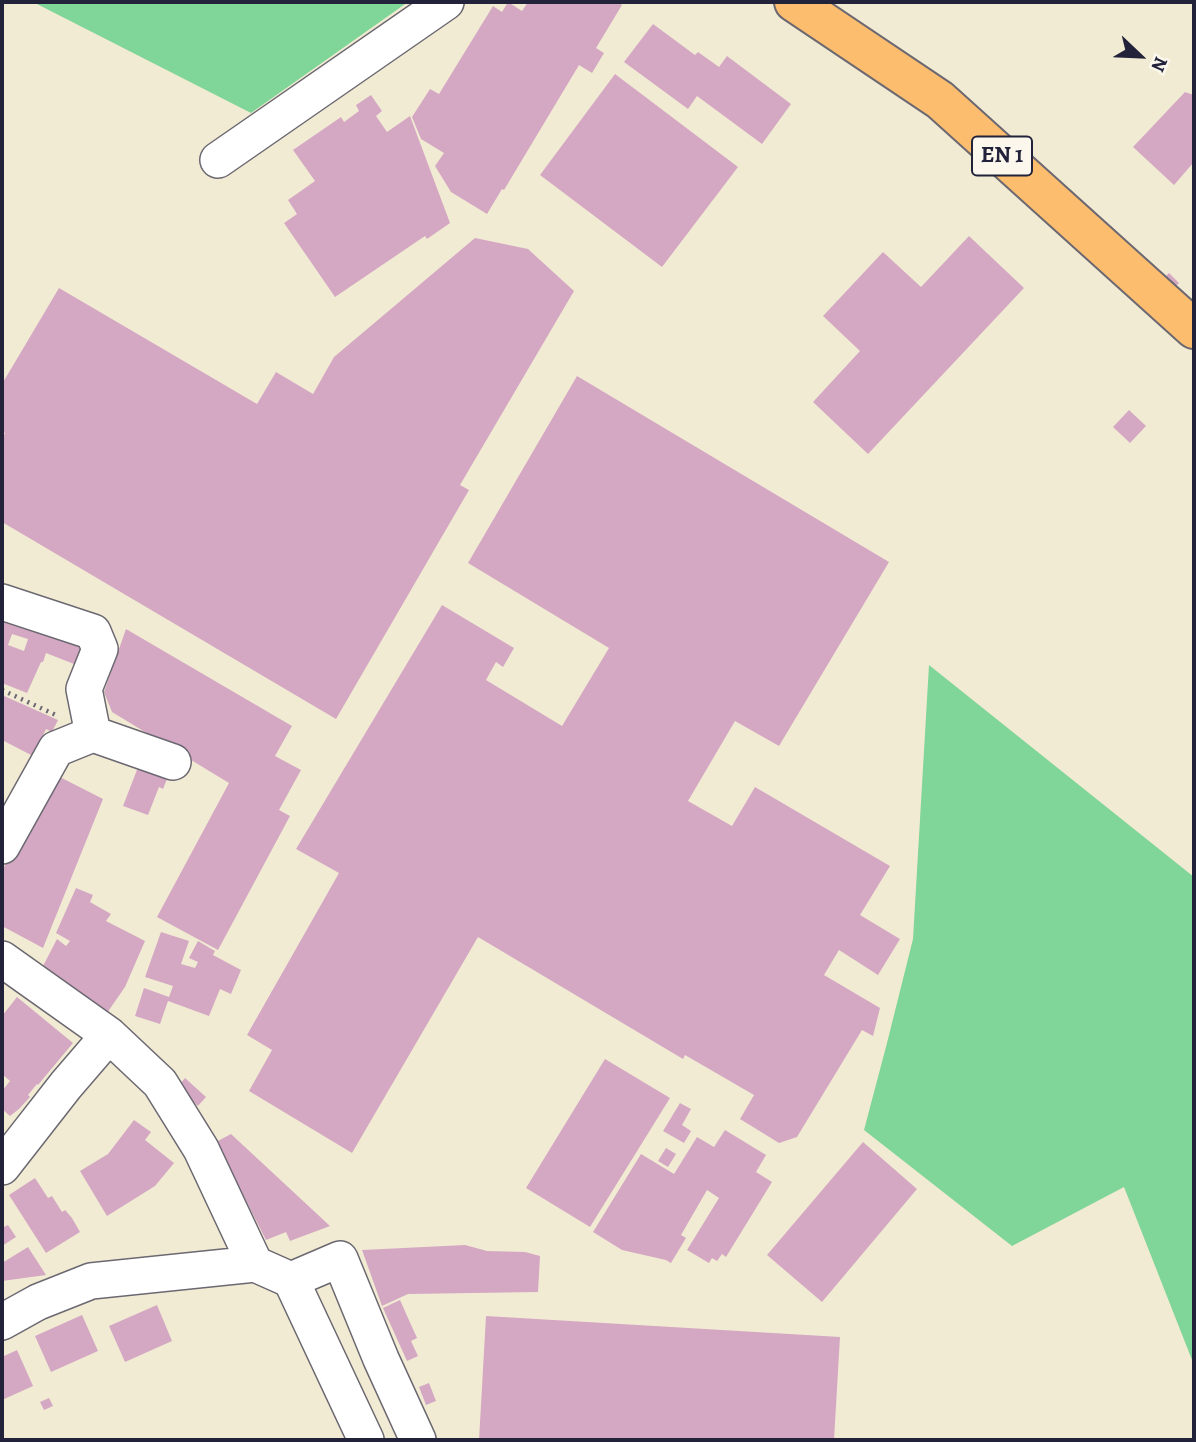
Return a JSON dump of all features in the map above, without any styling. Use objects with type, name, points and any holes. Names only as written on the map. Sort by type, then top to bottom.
[{"type":"main road","name":"EN 1","points":[[794,2],[940,100],[1194,329]]},
{"type":"street","points":[[218,160],[446,2]]},
{"type":"street","points":[[2,601],[93,632],[100,649],[85,689],[93,734]]},
{"type":"street","points":[[2,846],[56,749],[93,734],[173,762]]},
{"type":"street","points":[[2,959],[109,1035],[160,1083],[201,1149],[255,1264]]},
{"type":"street","points":[[2,1167],[66,1084],[109,1035]]},
{"type":"street","points":[[292,1280],[340,1259],[415,1438]]},
{"type":"street","points":[[2,1322],[38,1302],[91,1281],[255,1264],[292,1280],[357,1432]]},
{"type":"path","points":[[2,690],[93,734]]},
{"type":"green space","points":[[33,2],[408,2],[251,113]]},
{"type":"green space","points":[[929,665],[1194,877],[1194,1365],[1124,1187],[1012,1246],[864,1130],[913,939]]},
{"type":"building","points":[[508,2],[522,11],[528,2],[617,2],[622,5],[596,48],[604,53],[592,73],[579,65],[487,214],[451,192],[435,166],[444,153],[421,139],[412,117],[430,89],[439,94],[493,6],[502,12]]},
{"type":"building","points":[[653,24],[695,55],[698,52],[719,67],[727,56],[791,104],[762,144],[697,96],[688,109],[624,62]]},
{"type":"building","points":[[615,74],[738,167],[662,267],[540,175]]},
{"type":"building","points":[[1185,92],[1194,95],[1194,162],[1174,185],[1133,147]]},
{"type":"building","points":[[371,95],[382,111],[376,116],[387,132],[410,116],[450,223],[427,239],[425,236],[335,297],[284,223],[297,214],[288,200],[315,181],[293,150],[341,117],[344,122],[359,111],[356,105]]},
{"type":"building","points":[[969,236],[1024,288],[868,454],[813,402],[860,351],[823,316],[883,252],[921,287]]},
{"type":"building","points":[[475,238],[528,249],[574,291],[460,485],[469,490],[336,719],[2,522],[2,439],[5,433],[2,431],[2,384],[59,288],[257,404],[276,372],[313,394],[334,357]]},
{"type":"building","points":[[1169,273],[1179,283],[1175,287],[1165,277]]},
{"type":"building","points":[[577,376],[889,562],[779,746],[735,721],[688,801],[732,826],[755,787],[890,866],[860,915],[900,939],[878,975],[839,950],[824,975],[880,1008],[873,1036],[862,1030],[797,1137],[779,1143],[740,1119],[754,1095],[685,1055],[683,1059],[478,937],[352,1153],[249,1091],[272,1050],[247,1035],[339,873],[296,849],[442,605],[514,648],[503,667],[496,662],[486,680],[562,726],[609,648],[468,563]]},
{"type":"building","points":[[1129,410],[1146,426],[1130,443],[1113,427]]},
{"type":"building","points":[[2,608],[93,647],[84,668],[46,653],[27,693],[2,683]],"holes":[[[12,634],[28,639],[24,651],[8,645]]]},
{"type":"building","points":[[126,629],[292,726],[275,756],[301,770],[279,810],[290,816],[218,950],[157,917],[229,783],[112,712],[104,692]]},
{"type":"building","points":[[2,695],[58,720],[52,732],[46,729],[33,756],[2,740]]},
{"type":"building","points":[[142,757],[171,769],[163,789],[159,787],[148,815],[123,806]]},
{"type":"building","points":[[52,773],[103,799],[43,948],[2,926],[2,871]]},
{"type":"building","points":[[76,888],[93,895],[90,902],[111,914],[106,921],[145,941],[125,987],[107,1013],[42,968],[57,939],[66,946],[70,941],[56,933]]},
{"type":"building","points":[[161,932],[189,941],[181,964],[195,968],[198,962],[189,958],[198,941],[215,951],[213,955],[241,970],[231,994],[220,989],[209,1016],[168,1001],[160,1024],[135,1016],[144,988],[169,997],[173,986],[145,977]]},
{"type":"building","points":[[17,997],[73,1043],[28,1095],[30,1097],[10,1116],[2,1109],[2,1091],[10,1081],[2,1074],[2,1016]]},
{"type":"building","points":[[605,1059],[670,1098],[590,1227],[526,1188]]},
{"type":"building","points":[[185,1078],[206,1097],[198,1106],[177,1088]]},
{"type":"building","points":[[680,1103],[691,1109],[682,1125],[691,1131],[684,1143],[663,1131]]},
{"type":"building","points":[[134,1120],[151,1132],[145,1140],[174,1163],[155,1186],[107,1216],[80,1171],[108,1154]]},
{"type":"building","points":[[725,1130],[766,1155],[756,1172],[772,1182],[726,1257],[722,1254],[717,1261],[712,1258],[709,1263],[687,1250],[719,1198],[707,1190],[681,1235],[686,1238],[671,1263],[622,1250],[593,1232],[641,1154],[674,1174],[697,1137],[714,1147]]},
{"type":"building","points":[[231,1134],[330,1226],[290,1241],[286,1232],[266,1240],[216,1142]]},
{"type":"building","points":[[863,1142],[917,1189],[822,1302],[767,1255]]},
{"type":"building","points":[[666,1148],[676,1154],[668,1167],[658,1161]]},
{"type":"building","points":[[35,1178],[48,1198],[52,1196],[62,1212],[65,1210],[72,1218],[80,1232],[46,1253],[9,1195]]},
{"type":"building","points":[[2,1223],[4,1227],[8,1225],[16,1237],[2,1246]]},
{"type":"building","points":[[465,1245],[487,1251],[525,1252],[540,1256],[538,1292],[408,1294],[382,1306],[362,1250]]},
{"type":"building","points":[[28,1247],[46,1275],[2,1281],[2,1263]]},
{"type":"building","points":[[400,1300],[417,1338],[411,1341],[418,1356],[407,1361],[383,1308]]},
{"type":"building","points":[[157,1305],[172,1341],[125,1362],[109,1326]]},
{"type":"building","points":[[82,1315],[98,1351],[51,1372],[35,1336]]},
{"type":"building","points":[[486,1316],[840,1337],[834,1440],[479,1440]]},
{"type":"building","points":[[17,1350],[33,1386],[2,1400],[2,1357]]},
{"type":"building","points":[[429,1383],[436,1401],[426,1405],[419,1387]]},
{"type":"building","points":[[49,1398],[53,1406],[44,1410],[40,1402]]}]
